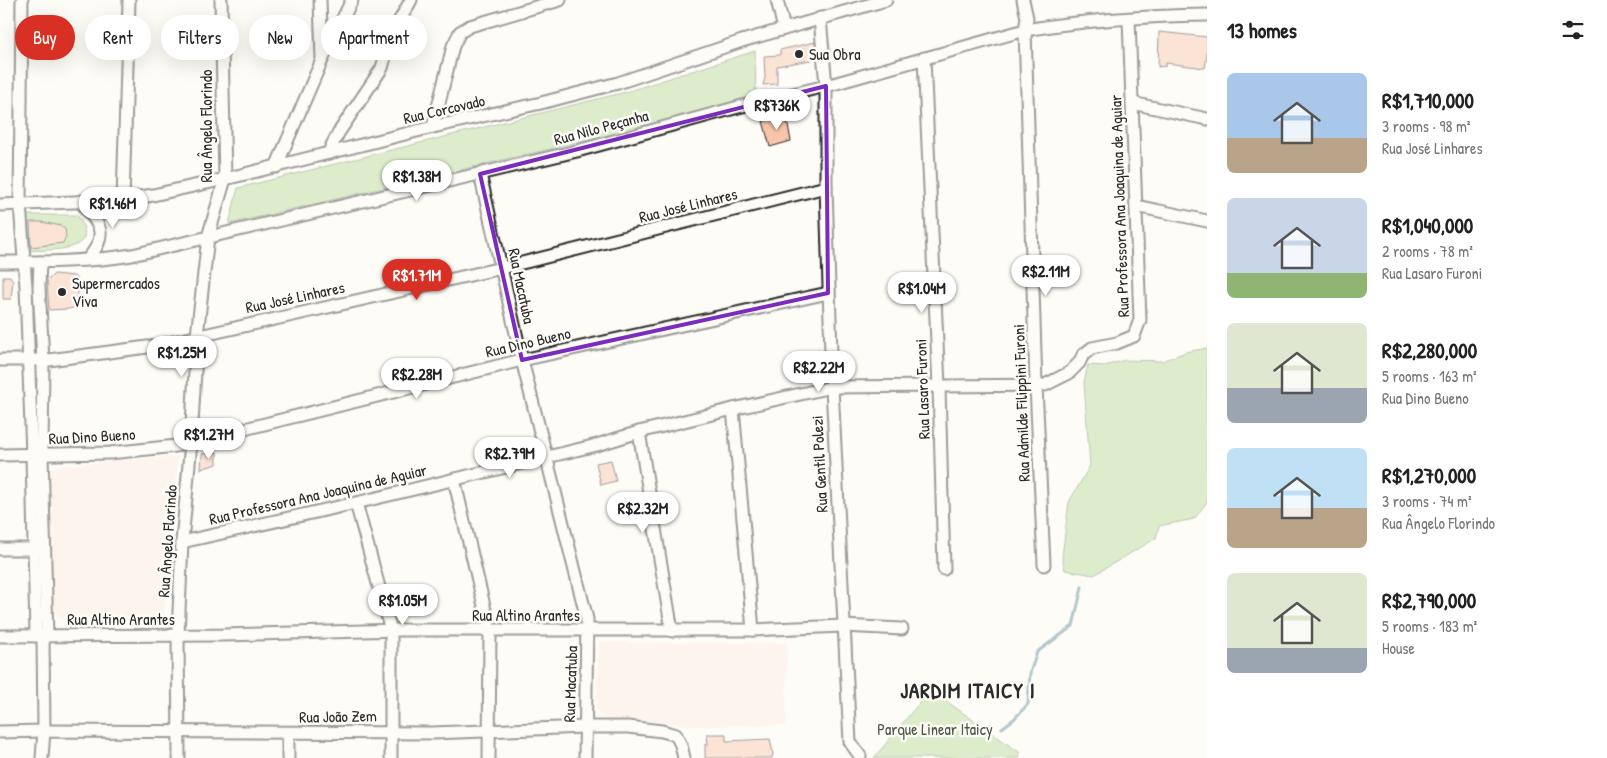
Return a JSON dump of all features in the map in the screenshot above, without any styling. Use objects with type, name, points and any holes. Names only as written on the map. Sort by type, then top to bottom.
[{"type":"street","points":[[22,0],[20,204],[25,262],[29,360],[37,455],[44,731],[42,758]]},
{"type":"street","points":[[123,200],[129,0]]},
{"type":"street","name":"Rua Ângelo Florindo","points":[[179,758],[178,635],[182,542],[191,442],[197,336],[208,237],[225,179],[220,0]]},
{"type":"street","points":[[320,0],[321,30]]},
{"type":"street","points":[[344,15],[352,0]]},
{"type":"street","points":[[330,153],[339,132],[382,68],[391,36],[411,0]]},
{"type":"street","points":[[433,127],[453,46],[460,32],[470,26],[560,0]]},
{"type":"street","points":[[777,0],[784,29]]},
{"type":"street","name":"Rua Corcovado","points":[[0,205],[123,200],[154,196],[618,83],[742,41],[886,0]]},
{"type":"street","name":"Rua Admilde Filippini Furoni","points":[[1023,0],[1027,18],[1025,30],[1036,385],[1044,565]]},
{"type":"street","name":"Rua Nilo Peçanha","points":[[0,262],[40,262],[132,255],[577,151],[746,105],[826,86],[1025,30],[1129,18],[1207,15]]},
{"type":"street","name":"Rua Gentil Polezi","points":[[820,18],[826,86],[828,293],[843,626],[850,742],[860,756]]},
{"type":"street","name":"Rua Professora Ana Joaquina de Aguiar","points":[[182,542],[356,503],[832,386],[1045,385],[1069,373],[1083,355],[1092,348],[1118,343],[1134,336],[1140,320],[1129,18]]},
{"type":"street","name":"Rua Lasaro Furoni","points":[[924,58],[939,386],[944,569]]},
{"type":"street","points":[[276,167],[322,60]]},
{"type":"street","points":[[1132,103],[1207,119]]},
{"type":"street","name":"Rua Macatuba","points":[[480,174],[522,360],[587,619],[586,758]]},
{"type":"street","name":"Rua José Linhares","points":[[0,360],[43,360],[146,347],[502,268],[826,187]]},
{"type":"street","points":[[80,201],[98,223],[100,231],[100,239],[96,249],[88,259]]},
{"type":"street","points":[[1136,206],[1207,221]]},
{"type":"street","points":[[37,455],[43,360],[39,287],[40,262]]},
{"type":"street","name":"Rua Dino Bueno","points":[[0,455],[110,453],[176,446],[522,360],[828,293]]},
{"type":"street","points":[[733,409],[753,630]]},
{"type":"street","points":[[639,432],[672,631]]},
{"type":"street","points":[[454,479],[490,631],[489,758]]},
{"type":"street","points":[[356,503],[391,631],[391,758]]},
{"type":"street","points":[[0,549],[39,549]]},
{"type":"street","name":"Rua Altino Arantes","points":[[0,636],[391,631],[588,632],[753,630],[843,626],[902,629]]},
{"type":"street","name":"Rua João Zem","points":[[0,732],[288,733],[390,731],[432,733],[585,726],[628,727],[662,731],[676,735],[684,758]]},
{"type":"street","points":[[288,733],[288,758]]},
{"type":"highlighted area","points":[[826,86],[828,293],[522,360],[480,174]]},
{"type":"shaded area","points":[[178,456],[164,615],[156,622],[148,624],[61,619],[50,605],[45,470],[56,466]]},
{"type":"shaded area","points":[[599,642],[787,643],[786,725],[698,726],[602,717],[596,709]]},
{"type":"green space","points":[[755,51],[756,95],[639,128],[229,224],[238,188],[626,92]]},
{"type":"green space","points":[[24,215],[77,215],[84,228],[84,237],[79,243],[70,247],[24,251]]},
{"type":"green space","points":[[1207,348],[1207,502],[1194,519],[1159,526],[1156,538],[1094,575],[1065,570],[1062,557],[1069,502],[1090,466],[1084,382],[1088,365],[1105,366],[1125,360],[1162,361],[1186,352]]},
{"type":"green space","name":"Parque Linear Itaicy","points":[[930,690],[1019,752],[1020,758],[874,758]]},
{"type":"building","points":[[1159,32],[1207,37],[1205,68],[1166,63],[1166,66],[1158,67]]},
{"type":"building","points":[[815,42],[816,59],[777,66],[777,84],[763,85],[765,78],[764,56],[780,55],[780,50]]},
{"type":"building","points":[[786,115],[791,141],[770,147],[763,121]]},
{"type":"building","points":[[30,222],[42,222],[61,226],[65,229],[66,236],[63,243],[31,247]]},
{"type":"building","name":"Supermercados Viva","points":[[54,274],[74,276],[77,279],[79,306],[69,309],[49,310],[47,281]]},
{"type":"building","points":[[3,276],[10,276],[13,281],[11,299],[3,299]]},
{"type":"building","points":[[217,452],[217,464],[201,469],[202,454]]},
{"type":"building","points":[[611,460],[616,481],[601,485],[596,463]]},
{"type":"building","points":[[707,734],[726,734],[726,741],[770,739],[773,753],[772,758],[705,758],[705,744],[708,745]]},
{"type":"waterway","points":[[1002,728],[1014,719],[1028,704],[1030,673],[1037,652],[1073,626],[1082,587]]},
{"type":"place","name":"Sua Obra","points":[[799,54]]},
{"type":"place","name":"Supermercados Viva","points":[[62,292]]},
{"type":"district","name":"JARDIM ITAICY I","points":[[968,691]]}]
